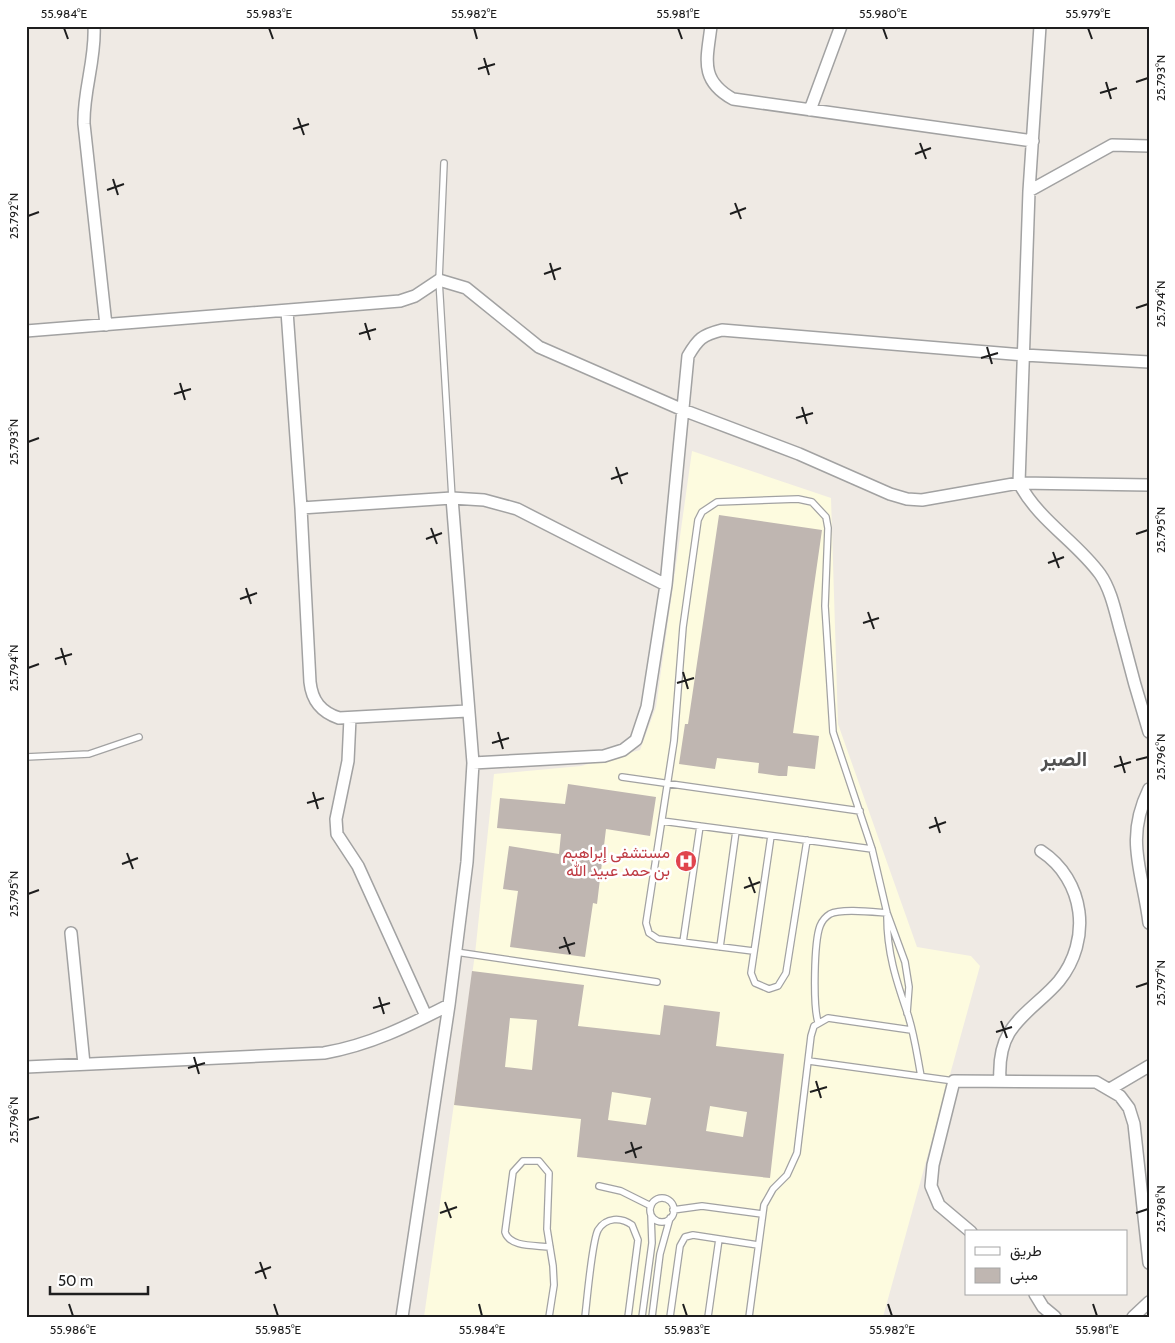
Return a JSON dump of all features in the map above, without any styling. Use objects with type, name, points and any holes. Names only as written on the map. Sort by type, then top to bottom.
[{"type":"street","points":[[94,26],[92,57],[84,108],[84,124],[106,325]]},
{"type":"street","points":[[711,26],[706,60],[708,73],[722,93],[733,99],[1032,141]]},
{"type":"street","points":[[810,110],[840,26]]},
{"type":"street","points":[[1040,26],[1029,191],[1019,483],[1027,499],[1039,514],[1082,553],[1101,576],[1112,600],[1149,732]]},
{"type":"street","points":[[1029,191],[1112,146],[1149,146]]},
{"type":"street","points":[[26,331],[287,311],[400,300],[415,296],[439,280],[466,288],[539,348],[683,410],[799,454],[873,488],[907,499],[945,497],[1019,483],[1149,485]]},
{"type":"street","points":[[287,311],[302,508],[311,692],[321,709],[330,715],[350,718],[467,711]]},
{"type":"street","points":[[473,763],[604,756],[623,750],[636,740],[647,707],[666,585],[688,356],[697,342],[706,334],[722,330],[1024,355],[1149,362]]},
{"type":"street","points":[[302,508],[452,498],[484,500],[516,509],[666,585]]},
{"type":"street","points":[[402,1317],[449,1004],[467,862],[473,763],[467,711],[452,498]]},
{"type":"street","points":[[350,718],[348,761],[336,819],[337,834],[358,866],[426,1016]]},
{"type":"street","points":[[1149,789],[1140,808],[1135,835],[1135,850],[1145,892],[1149,923]]},
{"type":"street","points":[[1000,1081],[1000,1059],[1008,1034],[1060,979],[1072,958],[1079,935],[1079,906],[1070,881],[1058,864],[1041,851]]},
{"type":"street","points":[[71,933],[84,1064]]},
{"type":"street","points":[[26,1067],[324,1053],[367,1043],[449,1004]]},
{"type":"street","points":[[1110,1089],[1149,1066]]},
{"type":"street","points":[[969,1230],[939,1205],[931,1186],[932,1165],[954,1081],[1096,1082],[1120,1096],[1129,1108],[1134,1124],[1148,1236],[1149,1263]]},
{"type":"street","points":[[1036,1296],[1043,1308],[1055,1317]]},
{"type":"street","points":[[1133,1317],[1149,1302]]},
{"type":"lane","points":[[444,163],[439,280],[452,498]]},
{"type":"lane","points":[[753,951],[658,939],[653,937],[647,928],[676,719],[683,627],[698,520],[709,506],[718,502],[805,500],[818,506],[828,522],[825,606],[831,719],[836,747],[860,811],[888,912],[908,974],[907,1013]]},
{"type":"lane","points":[[26,757],[89,754],[139,737]]},
{"type":"lane","points":[[622,777],[860,811]]},
{"type":"lane","points":[[662,821],[872,849]]},
{"type":"lane","points":[[683,942],[700,826]]},
{"type":"lane","points":[[720,947],[736,831]]},
{"type":"lane","points":[[771,836],[751,973],[755,983],[768,989],[778,986],[786,973],[807,840]]},
{"type":"lane","points":[[818,1022],[814,998],[818,934],[821,922],[829,914],[839,911],[888,912]]},
{"type":"lane","points":[[888,912],[887,933],[892,967],[907,1013],[921,1076]]},
{"type":"lane","points":[[456,952],[657,982]]},
{"type":"lane","points":[[749,1317],[762,1214],[768,1197],[787,1175],[795,1160],[812,1030],[818,1022],[833,1018],[911,1030]]},
{"type":"lane","points":[[809,1061],[954,1081]]},
{"type":"lane","points":[[549,1317],[554,1285],[547,1211],[549,1173],[539,1161],[523,1161],[512,1172],[505,1232],[508,1239],[514,1242],[550,1247]]},
{"type":"lane","points":[[599,1186],[626,1193],[650,1206]]},
{"type":"lane","points":[[650,1206],[656,1200],[665,1199],[670,1202],[673,1210],[660,1254],[652,1317]]},
{"type":"lane","points":[[642,1317],[652,1243],[650,1206]]},
{"type":"lane","points":[[673,1210],[702,1206],[762,1214]]},
{"type":"lane","points":[[651,1215],[662,1222],[670,1218]]},
{"type":"lane","points":[[585,1317],[596,1234],[602,1225],[617,1219],[632,1225],[638,1240],[628,1317]]},
{"type":"lane","points":[[670,1317],[682,1240],[693,1235],[758,1245]]},
{"type":"lane","points":[[708,1317],[719,1239]]},
{"type":"shaded area","name":"مستشفى إبراهيم بن حمد عبيد الله","points":[[692,451],[831,498],[838,724],[917,947],[971,956],[980,966],[883,1317],[424,1317],[475,954],[494,774],[581,766],[640,750],[656,707]]},
{"type":"building","points":[[719,515],[822,530],[793,733],[819,736],[815,769],[788,766],[787,776],[779,776],[758,773],[759,763],[717,758],[715,769],[679,764],[685,724],[688,724]]},
{"type":"building","points":[[568,784],[656,797],[650,836],[606,829],[597,904],[593,903],[585,957],[510,947],[518,891],[503,889],[509,846],[559,854],[561,834],[497,828],[500,798],[565,804]]},
{"type":"building","points":[[472,971],[584,985],[578,1026],[660,1035],[664,1005],[720,1012],[716,1046],[784,1054],[770,1178],[577,1157],[581,1119],[454,1105]],"holes":[[[510,1018],[537,1020],[532,1070],[505,1067]],[[612,1092],[651,1098],[646,1125],[608,1120]],[[710,1106],[747,1112],[743,1137],[706,1131]]]},
{"type":"place","name":"مستشفى إبراهيم بن حمد عبيد الله","points":[[686,861]]},
{"type":"district","name":"الصير","points":[[1064,759]]}]
